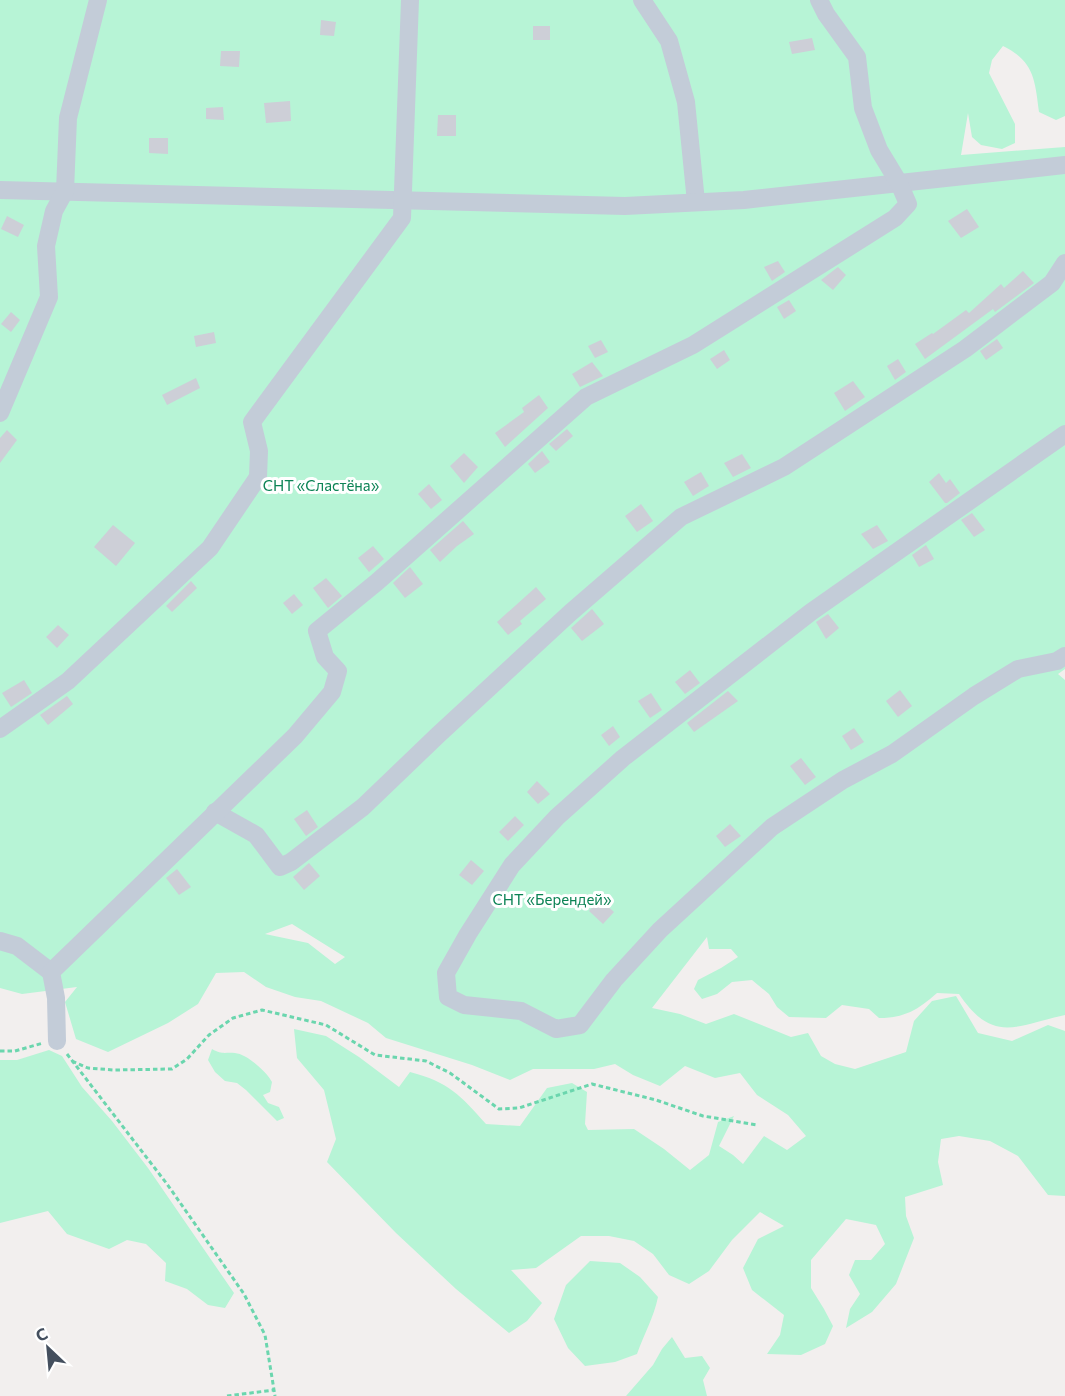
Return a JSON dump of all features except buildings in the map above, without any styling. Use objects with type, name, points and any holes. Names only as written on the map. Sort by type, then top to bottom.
[{"type":"street","points":[[0,413],[49,297],[46,246],[54,211],[65,192],[68,118],[98,0]]},
{"type":"street","points":[[0,729],[68,681],[210,548],[258,477],[260,451],[252,422],[402,218],[410,0]]},
{"type":"street","points":[[642,0],[669,41],[686,102],[696,202]]},
{"type":"street","points":[[51,972],[295,735],[332,692],[338,671],[325,657],[317,631],[377,582],[586,397],[693,345],[895,218],[908,204],[899,183],[879,150],[863,108],[857,57],[826,14],[819,0]]},
{"type":"street","points":[[0,190],[625,206],[744,200],[1065,165]]},
{"type":"street","points":[[215,812],[256,835],[280,867],[291,862],[363,807],[562,620],[681,517],[784,467],[965,349],[1052,283],[1065,264]]},
{"type":"street","points":[[1065,434],[811,612],[623,759],[556,817],[512,865],[468,934],[446,973],[448,997],[464,1005],[521,1011],[556,1029],[580,1025],[614,980],[660,930],[772,827],[843,780],[892,754],[974,696],[1018,669],[1057,661],[1065,656]]},
{"type":"street","points":[[0,941],[16,946],[51,972],[56,998],[57,1041]]},
{"type":"path","points":[[72,1062],[88,1068],[114,1070],[172,1069],[187,1059],[209,1035],[233,1018],[262,1010],[326,1025],[375,1055],[426,1061],[450,1073],[499,1109],[519,1108],[592,1084],[656,1100],[703,1116],[757,1125]]},
{"type":"path","points":[[0,1051],[15,1051],[43,1042],[57,1041],[167,1184],[244,1294],[265,1335],[275,1396]]},
{"type":"path","points":[[227,1396],[274,1390]]},
{"type":"green space","points":[[0,0],[1065,0],[1065,116],[1056,120],[1039,112],[1034,81],[1027,65],[1003,46],[992,60],[989,73],[1015,124],[1015,143],[1002,149],[981,145],[972,137],[968,113],[961,155],[1065,147],[1065,669],[1058,674],[1065,680],[1065,1015],[1018,1026],[994,1026],[971,1010],[959,994],[937,993],[903,1015],[879,1018],[869,1009],[842,1005],[826,1018],[789,1017],[777,1007],[769,994],[752,980],[732,982],[717,994],[702,999],[694,989],[698,980],[738,957],[731,949],[709,949],[707,937],[652,1008],[680,1014],[706,1024],[734,1014],[791,1037],[808,1033],[821,1056],[835,1064],[855,1069],[906,1052],[914,1021],[932,1001],[956,996],[978,1033],[1012,1041],[1048,1025],[1065,1031],[1065,1196],[1048,1195],[1018,1156],[990,1141],[959,1136],[941,1139],[938,1162],[943,1185],[905,1197],[906,1216],[914,1238],[896,1284],[872,1312],[846,1328],[850,1309],[860,1294],[849,1275],[855,1260],[871,1260],[885,1244],[876,1225],[846,1219],[811,1260],[811,1288],[833,1326],[825,1344],[801,1355],[767,1354],[780,1335],[784,1315],[752,1290],[743,1268],[758,1239],[784,1226],[760,1212],[732,1240],[709,1271],[689,1284],[669,1275],[653,1254],[634,1241],[609,1236],[581,1236],[536,1268],[511,1270],[542,1303],[527,1321],[509,1333],[456,1289],[396,1233],[327,1162],[336,1139],[324,1090],[297,1058],[294,1029],[326,1036],[399,1087],[410,1072],[435,1080],[461,1097],[486,1124],[520,1126],[547,1088],[572,1083],[587,1092],[585,1124],[588,1130],[634,1129],[690,1170],[709,1155],[718,1122],[734,1116],[719,1146],[743,1164],[764,1136],[787,1150],[806,1136],[788,1115],[757,1095],[740,1073],[715,1078],[685,1066],[660,1086],[633,1075],[615,1064],[594,1069],[533,1069],[510,1080],[472,1065],[386,1038],[368,1023],[321,1001],[295,997],[266,987],[244,972],[216,973],[198,1004],[168,1023],[108,1052],[76,1039],[65,1002],[77,987],[22,994],[0,988]],"holes":[[[292,924],[345,957],[335,964],[308,943],[265,934]]]},
{"type":"green space","points":[[212,1049],[221,1053],[240,1054],[261,1069],[272,1082],[270,1092],[263,1095],[268,1103],[279,1107],[284,1118],[277,1121],[246,1090],[237,1083],[225,1081],[215,1072],[208,1060]]},
{"type":"green space","points":[[49,1050],[62,1056],[82,1087],[148,1168],[234,1293],[225,1308],[208,1305],[187,1289],[165,1281],[166,1263],[146,1244],[127,1240],[109,1249],[67,1234],[48,1211],[0,1223],[0,1060],[17,1060]]},
{"type":"green space","points":[[590,1261],[620,1263],[640,1277],[658,1297],[637,1354],[615,1362],[585,1366],[568,1348],[554,1319],[566,1285]]},
{"type":"green space","points":[[672,1337],[685,1358],[702,1356],[710,1368],[703,1380],[707,1396],[626,1396],[653,1365]]},
{"type":"park label","name":"СНТ «Сластёна»","points":[[321,486]]},
{"type":"park label","name":"СНТ «Берендей»","points":[[552,900]]}]
